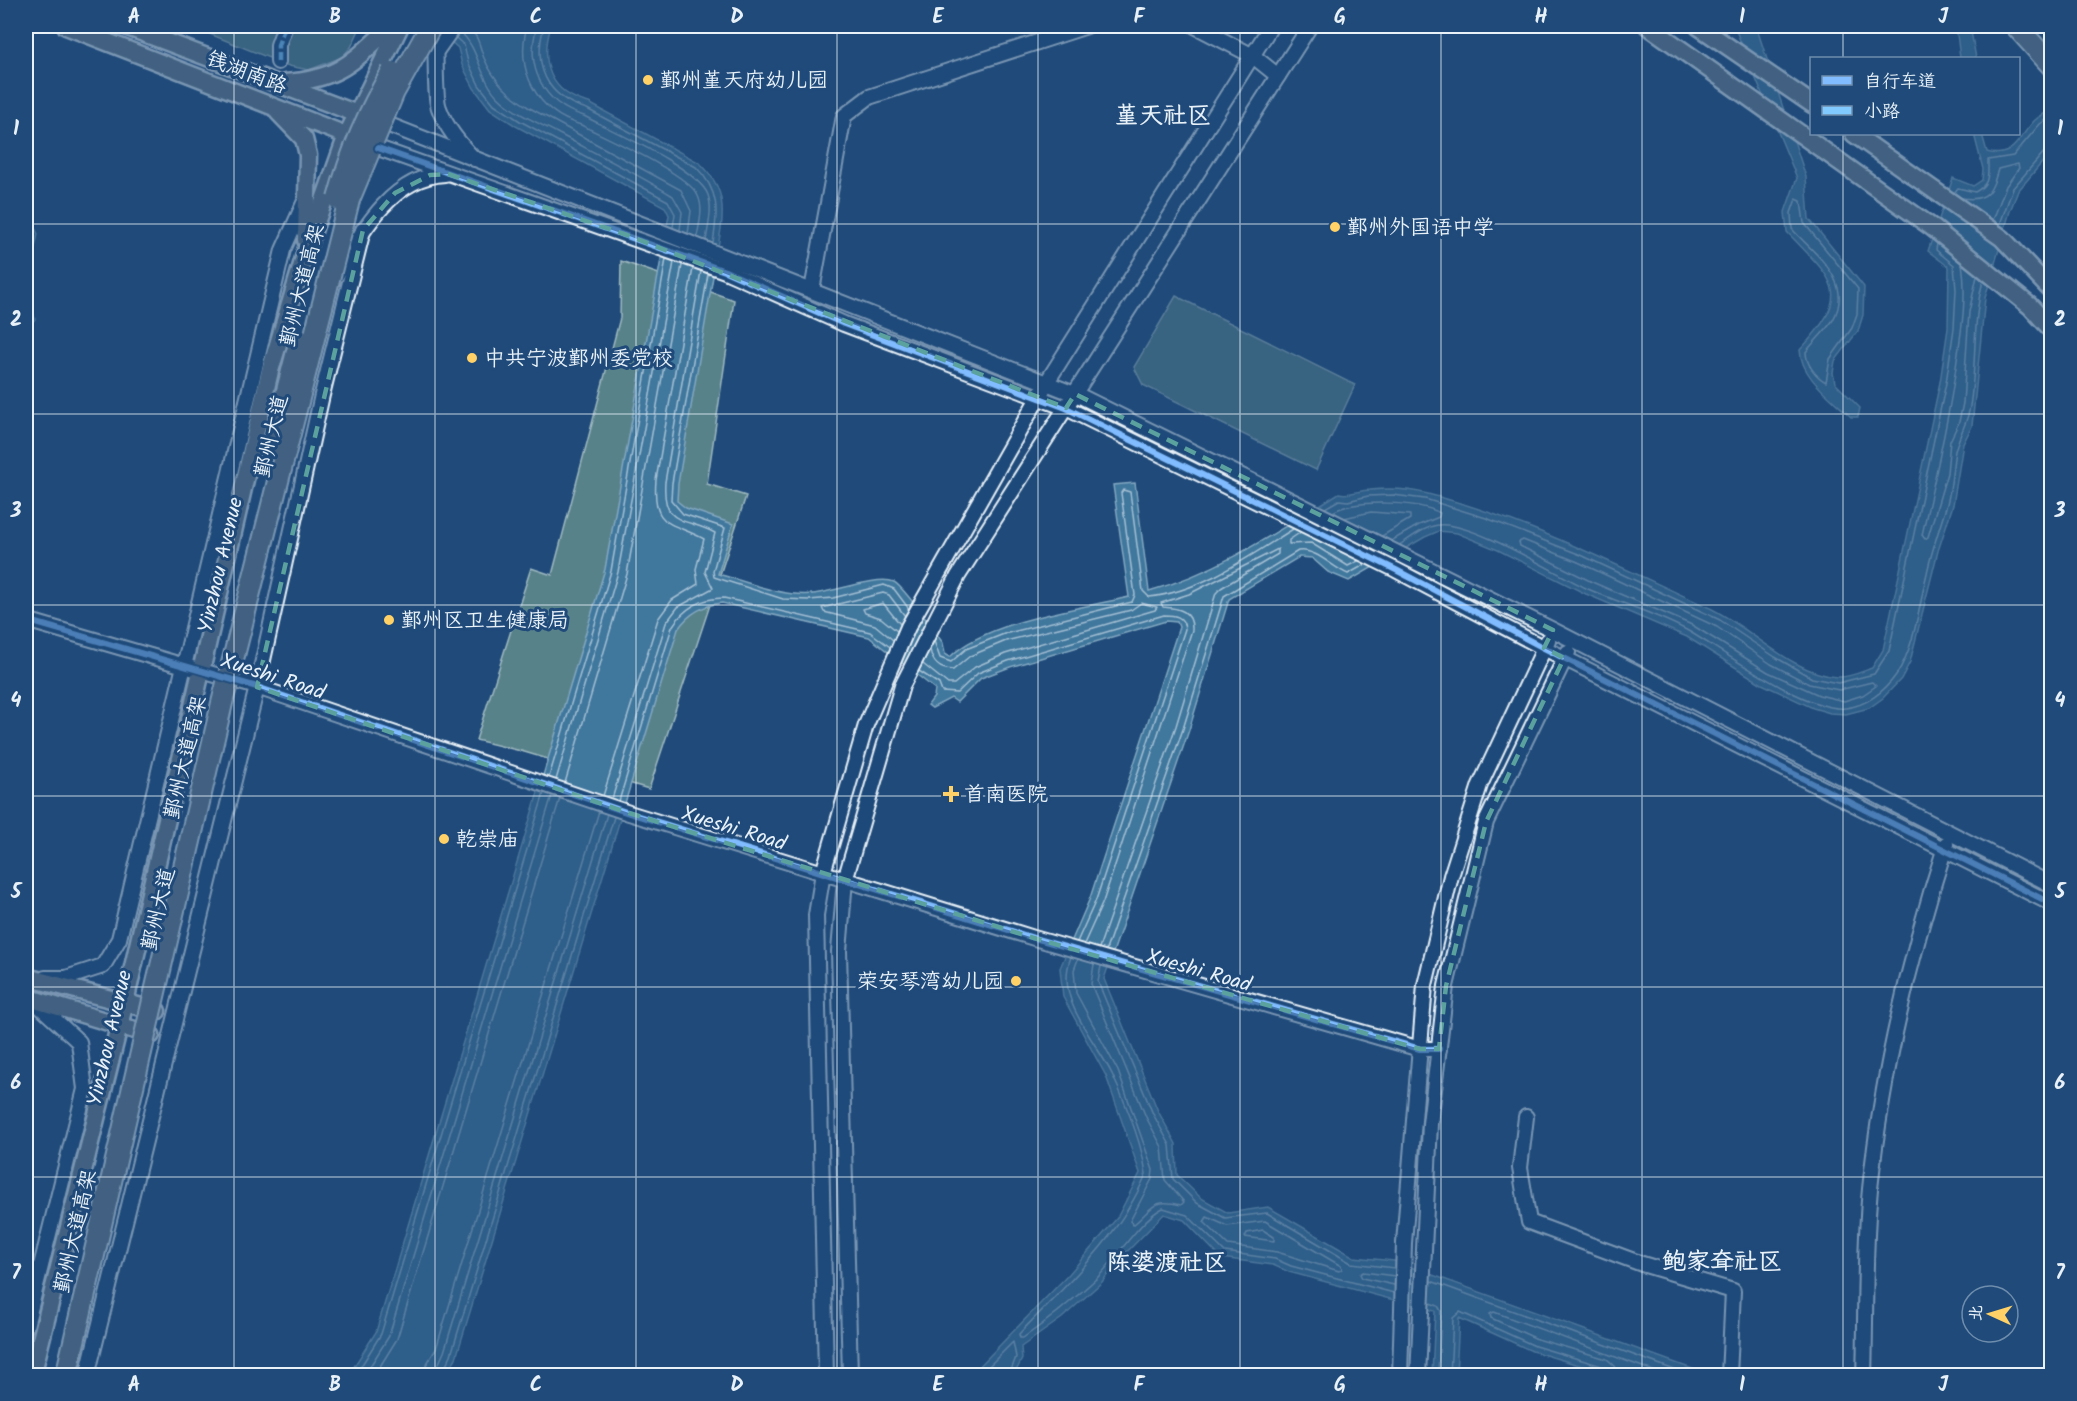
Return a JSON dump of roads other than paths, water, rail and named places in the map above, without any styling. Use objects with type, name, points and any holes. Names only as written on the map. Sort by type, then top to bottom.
[{"type":"highway","name":"Yinzhou Avenue","points":[[54,1376],[283,404],[345,173],[375,100],[430,26]]},
{"type":"highway","name":"鄞州大道高架","points":[[66,1376],[222,703],[349,200],[394,92],[430,26]]},
{"type":"highway","points":[[2016,26],[2052,66]]},
{"type":"main road","name":"钱湖南路","points":[[66,26],[378,148]]},
{"type":"main road","points":[[125,26],[389,125]]},
{"type":"main road","points":[[279,83],[315,81],[341,70],[380,32],[392,26]]},
{"type":"main road","name":"Yinzhou Avenue","points":[[32,1376],[125,1002],[270,371],[306,251],[347,135],[400,26]]},
{"type":"main road","name":"鄞州大道","points":[[157,1011],[346,221],[430,26]]},
{"type":"main road","points":[[1648,26],[1934,228],[2030,306],[2052,330]]},
{"type":"main road","points":[[1698,26],[1810,103]]},
{"type":"main road","points":[[268,104],[304,139],[308,155],[305,201],[306,251]]},
{"type":"main road","points":[[1855,135],[2002,238],[2052,291]]},
{"type":"main road","points":[[26,977],[157,1011]]},
{"type":"main road","points":[[28,998],[151,1035]]},
{"type":"main road","name":"Yinzhou Avenue","points":[[72,1376],[157,1011]]},
{"type":"street","points":[[278,62],[279,45],[285,26]]},
{"type":"street","points":[[430,26],[437,50],[438,106],[457,141],[477,162]]},
{"type":"street","points":[[437,50],[454,26]]},
{"type":"street","points":[[812,290],[844,116],[869,97],[1088,26]]},
{"type":"street","points":[[1195,26],[1253,56],[1278,75]]},
{"type":"street","points":[[826,1376],[816,915],[823,873],[866,725],[908,627],[1047,382],[1271,26]]},
{"type":"street","points":[[850,1376],[839,951],[845,880],[902,686],[958,576],[1310,26]]},
{"type":"street","points":[[389,125],[477,162],[812,290],[1075,394],[1576,641],[2052,885]]},
{"type":"street","points":[[378,148],[725,271],[843,324],[1066,408],[1396,570],[1544,648],[2052,904]]},
{"type":"street","points":[[330,286],[363,230],[395,192],[430,175],[448,174]]},
{"type":"street","name":"Yinzhou Avenue","points":[[26,977],[66,978],[103,966],[119,939],[186,667],[283,250],[305,201]]},
{"type":"street","points":[[87,1376],[257,687],[322,395],[363,230]]},
{"type":"street","name":"Xueshi Road","points":[[26,620],[236,680],[531,782],[1034,938],[1420,1050],[1439,1049]]},
{"type":"street","points":[[1400,1376],[1404,1242],[1425,985],[1451,876],[1480,785],[1553,630]]},
{"type":"street","points":[[1419,1376],[1430,1124],[1446,986],[1486,822],[1564,658],[1576,641]]},
{"type":"street","points":[[1864,1376],[1870,1192],[1881,1102],[1902,1005],[1950,832]]},
{"type":"street","points":[[26,1326],[85,1089],[80,1042],[28,998]]},
{"type":"street","points":[[1526,1117],[1520,1168],[1529,1222],[1642,1264],[1733,1291],[1729,1376]]},
{"type":"water","points":[[433,26],[551,26],[548,39],[548,64],[556,84],[575,98],[589,103],[700,163],[707,170],[720,193],[721,229],[677,501],[686,508],[733,524],[718,574],[777,591],[801,594],[822,593],[878,581],[894,582],[919,610],[943,643],[945,654],[950,657],[986,634],[1009,625],[1129,597],[1113,485],[1135,483],[1149,591],[1175,583],[1224,562],[1271,536],[1339,493],[1347,494],[1377,489],[1406,490],[1428,494],[1500,516],[1606,560],[1710,608],[1787,658],[1820,674],[1841,677],[1872,668],[1883,650],[1940,382],[1948,328],[1949,267],[1928,251],[1953,178],[1973,186],[1982,180],[1983,169],[1974,135],[1982,135],[1987,152],[2004,153],[2015,145],[2035,120],[2051,109],[2051,152],[2018,191],[1985,298],[1972,426],[1963,444],[1953,505],[1938,551],[1910,662],[1901,679],[1883,698],[1869,708],[1846,714],[1830,713],[1813,708],[1762,684],[1687,637],[1586,594],[1498,550],[1457,533],[1439,531],[1425,537],[1349,581],[1328,572],[1312,558],[1299,557],[1229,599],[1189,730],[1104,979],[1158,1111],[1176,1144],[1177,1175],[1201,1198],[1228,1213],[1268,1207],[1354,1257],[1394,1261],[1709,1375],[1612,1375],[1532,1351],[1459,1318],[1456,1375],[1432,1375],[1435,1311],[1289,1272],[1273,1265],[1221,1258],[1184,1220],[1164,1214],[1117,1262],[1102,1282],[1062,1318],[1021,1347],[1022,1359],[1014,1375],[971,1375],[1069,1274],[1117,1218],[1140,1173],[1106,1076],[1063,997],[1060,968],[1090,898],[1179,627],[1177,622],[1166,621],[1010,667],[981,678],[957,702],[951,698],[932,708],[928,705],[934,697],[935,689],[869,637],[722,603],[697,611],[678,629],[456,1358],[446,1375],[348,1376],[376,1332],[605,569],[669,215],[665,207],[516,126],[490,109],[474,88],[462,65],[458,48]]},
{"type":"water","points":[[1734,26],[1756,26],[1806,177],[1809,219],[1864,287],[1863,315],[1858,331],[1835,361],[1833,373],[1835,383],[1860,408],[1858,417],[1851,417],[1819,387],[1806,370],[1802,360],[1800,350],[1828,314],[1832,300],[1832,288],[1817,263],[1787,232],[1785,212],[1797,178]]},
{"type":"water","points":[[1956,26],[1970,26],[1976,57],[1960,57]]},
{"type":"water","points":[[35,228],[38,234],[26,287],[26,259]]},
{"type":"water","points":[[26,287],[35,319],[29,326],[26,337]]},
{"type":"place","name":"鄞州堇天府幼儿园","points":[[648,80]]},
{"type":"place","name":"鄞州外国语中学","points":[[1335,227]]},
{"type":"place","name":"中共宁波鄞州委党校","points":[[472,358]]},
{"type":"place","name":"鄞州区卫生健康局","points":[[389,620]]},
{"type":"place","name":"首南医院","points":[[951,794]]},
{"type":"place","name":"乾崇庙","points":[[444,839]]},
{"type":"place","name":"荣安琴湾幼儿园","points":[[1016,981]]},
{"type":"district","name":"堇天社区","points":[[1163,115]]},
{"type":"district","name":"鲍家耷社区","points":[[1722,1261]]},
{"type":"district","name":"陈婆渡社区","points":[[1167,1262]]}]
